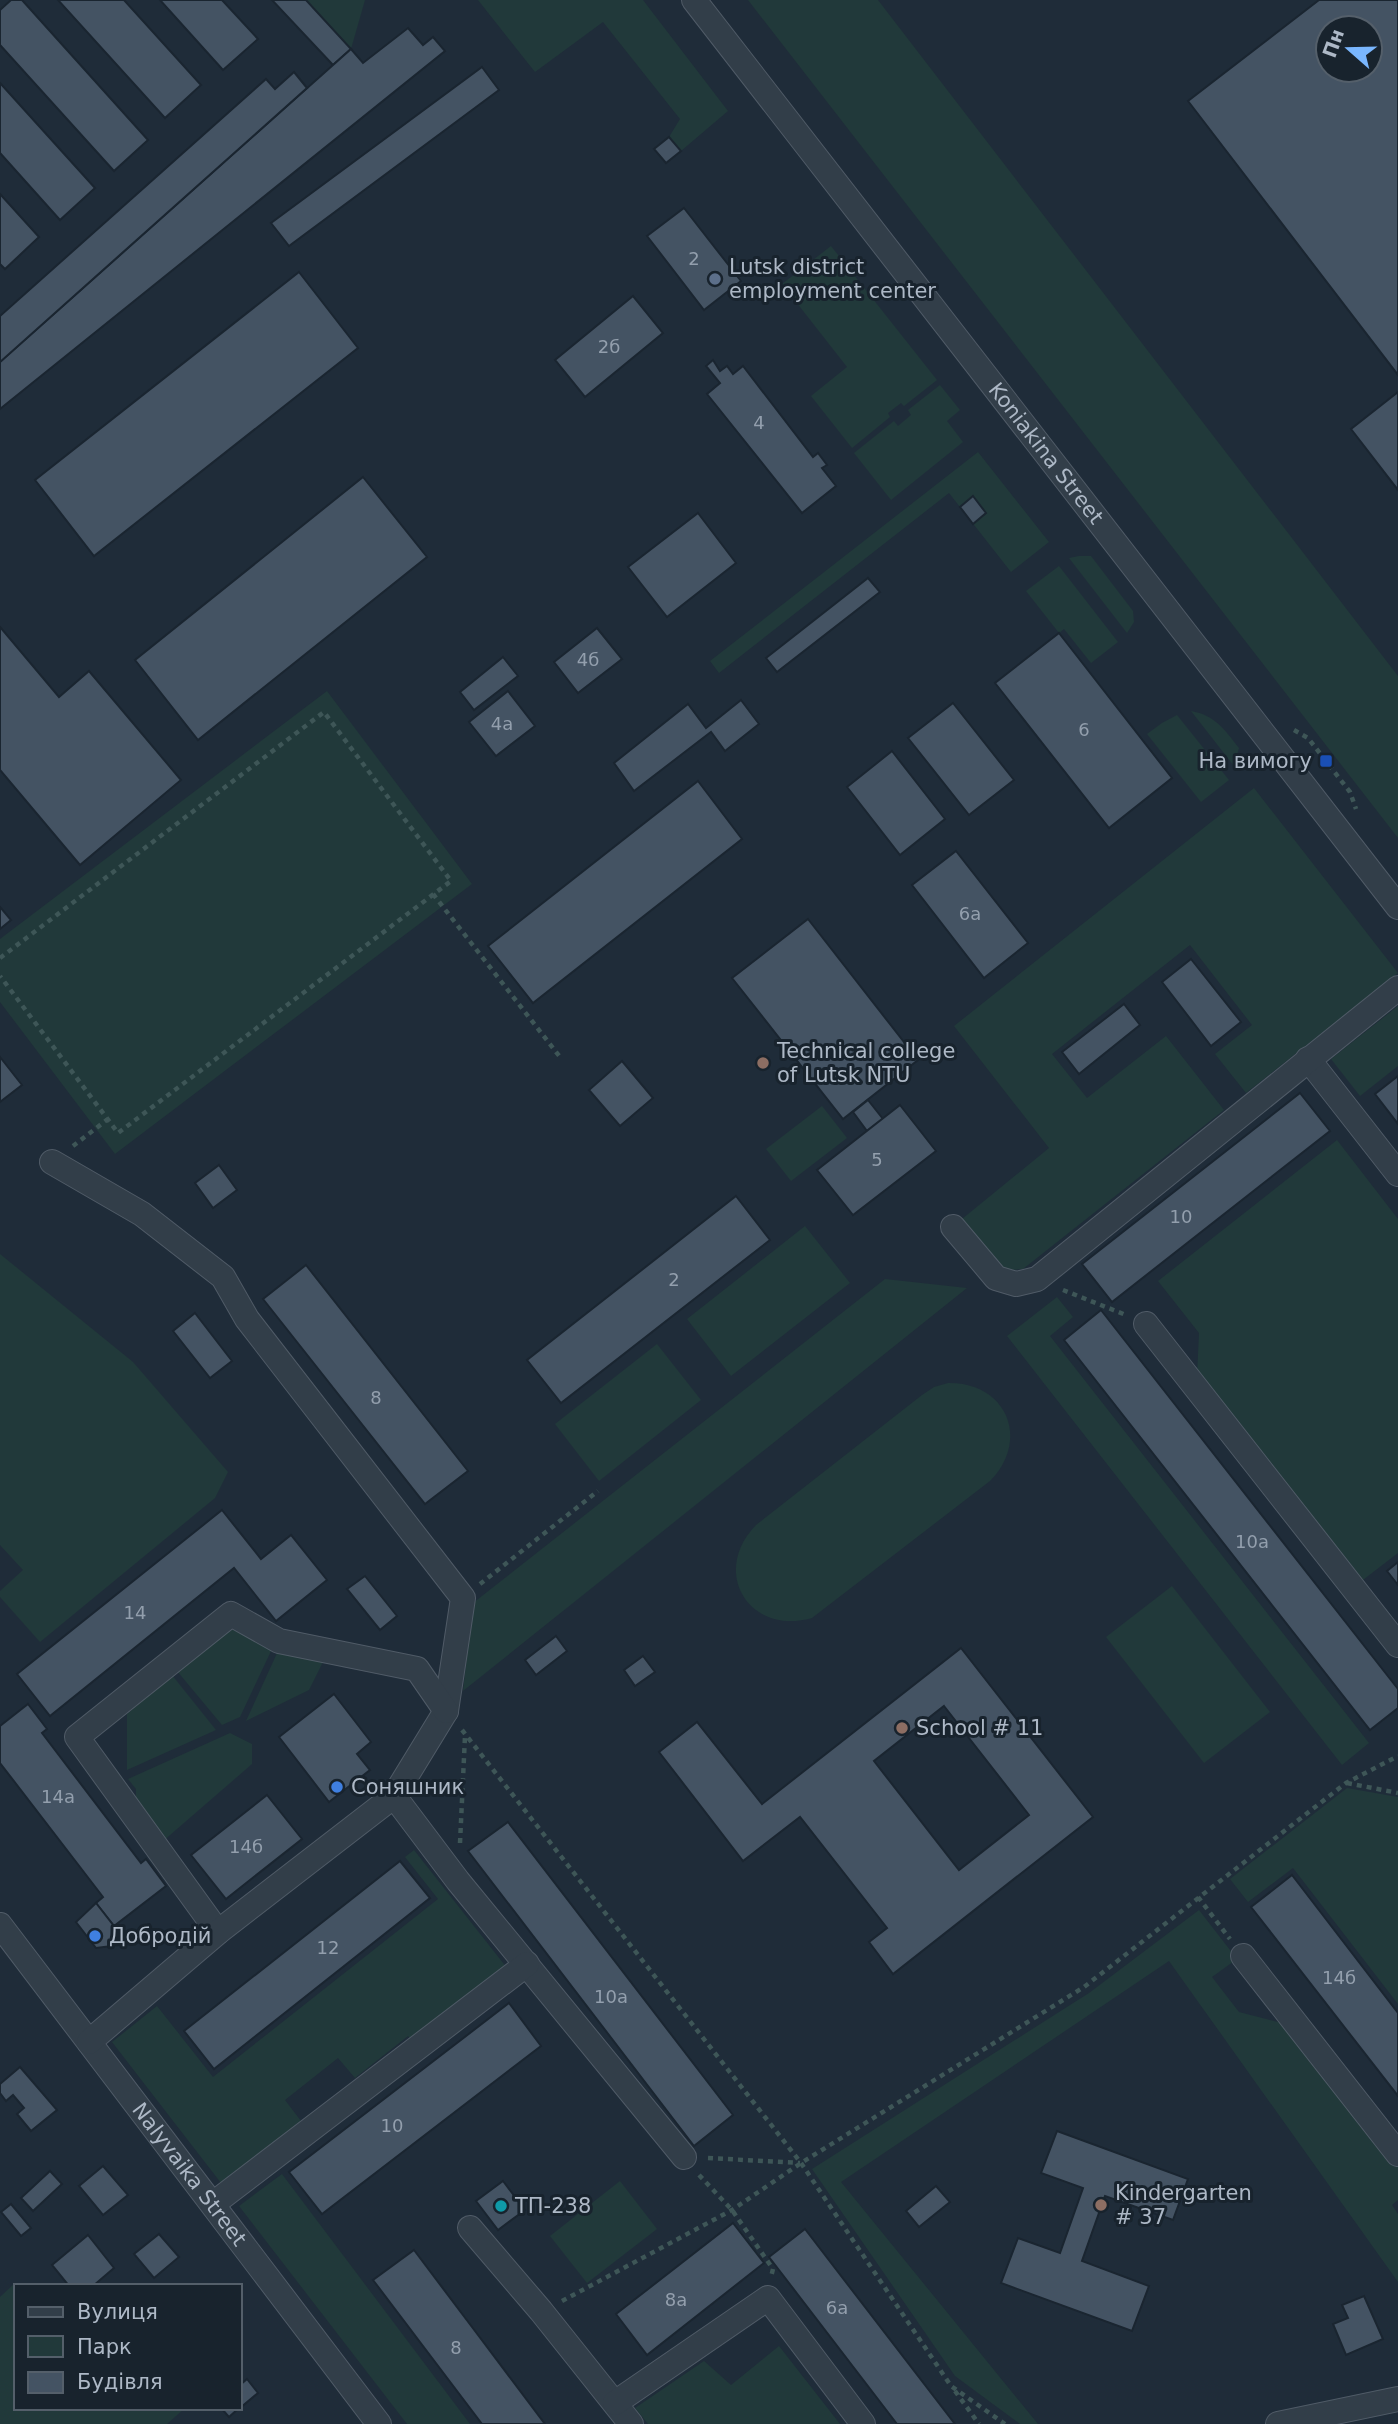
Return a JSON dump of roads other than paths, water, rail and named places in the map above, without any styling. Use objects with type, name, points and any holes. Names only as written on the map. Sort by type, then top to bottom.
[{"type":"street","name":"Koniakina Street","points":[[694,0],[1398,907]]},
{"type":"street","points":[[953,1227],[996,1278],[1016,1284],[1037,1279],[1398,988]]},
{"type":"street","points":[[1308,1059],[1398,1174]]},
{"type":"street","points":[[51,1162],[142,1214],[223,1277],[247,1319],[463,1598],[446,1711],[394,1796],[218,1932],[89,2042]]},
{"type":"street","points":[[1146,1324],[1398,1645]]},
{"type":"street","points":[[218,1932],[77,1738],[232,1614],[279,1642],[417,1669],[446,1711]]},
{"type":"street","points":[[394,1796],[458,1881],[684,2157]]},
{"type":"street","name":"Nalyvaika Street","points":[[0,1925],[379,2424]]},
{"type":"street","points":[[1243,1956],[1398,2154]]},
{"type":"street","points":[[213,2204],[527,1964]]},
{"type":"street","points":[[470,2228],[541,2311],[631,2424]]},
{"type":"street","points":[[615,2403],[768,2298],[863,2424]]},
{"type":"street","points":[[1278,2424],[1398,2399]]},
{"type":"place","name":"Lutsk district employment center","points":[[715,279]]},
{"type":"place","name":"На вимогу","points":[[1326,761]]},
{"type":"place","name":"Technical college of Lutsk NTU","points":[[763,1063]]},
{"type":"place","name":"School # 11","points":[[902,1728]]},
{"type":"place","name":"Соняшник","points":[[337,1787]]},
{"type":"place","name":"Добродій","points":[[95,1936]]},
{"type":"place","name":"Kindergarten # 37","points":[[1101,2205]]},
{"type":"place","name":"ТП-238","points":[[501,2206]]}]
